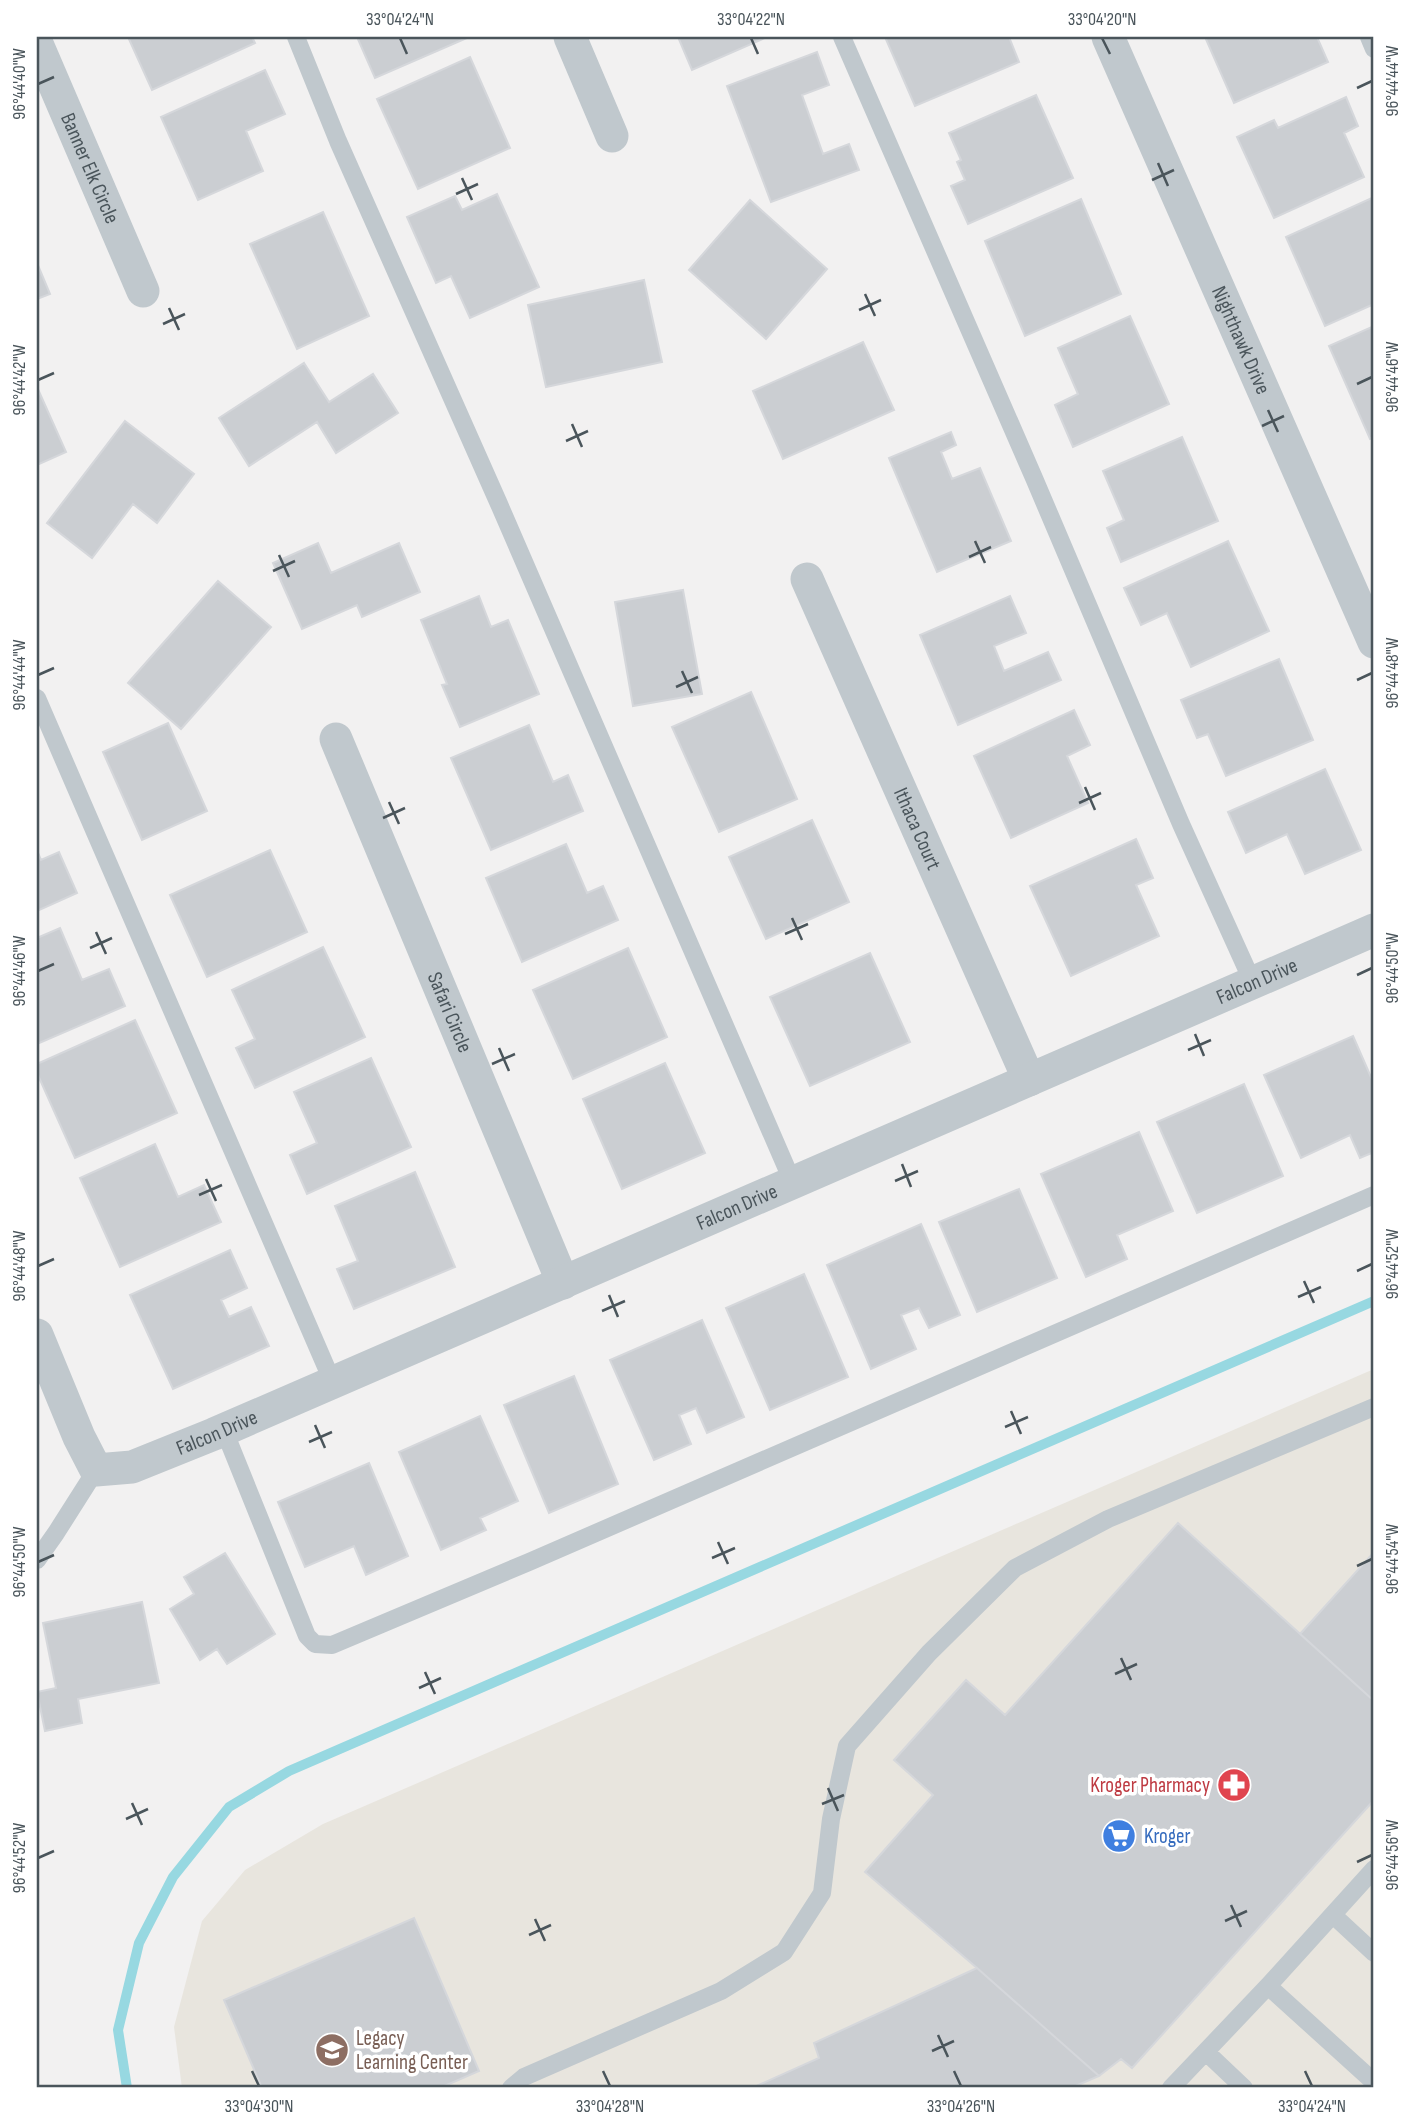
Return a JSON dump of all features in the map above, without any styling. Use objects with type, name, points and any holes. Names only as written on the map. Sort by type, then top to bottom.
[{"type":"street","points":[[570,37],[612,136]]},
{"type":"street","name":"Nighthawk Drive","points":[[1108,37],[1374,642]]},
{"type":"street","name":"Banner Elk Circle","points":[[37,44],[143,291]]},
{"type":"street","name":"Ithaca Court","points":[[807,579],[1029,1080]]},
{"type":"street","name":"Safari Circle","points":[[336,740],[563,1283]]},
{"type":"street","name":"Falcon Drive","points":[[96,1470],[132,1467],[224,1430],[1374,930]]},
{"type":"street","points":[[37,1335],[79,1437],[96,1470]]},
{"type":"lane","points":[[296,37],[338,141],[499,504],[793,1183]]},
{"type":"lane","points":[[842,37],[1181,824],[1253,983]]},
{"type":"lane","points":[[1369,37],[1374,49]]},
{"type":"lane","points":[[37,698],[333,1383]]},
{"type":"lane","points":[[224,1430],[307,1636],[315,1644],[332,1645],[528,1563],[1374,1195]]},
{"type":"lane","points":[[511,2088],[524,2077],[721,1991],[784,1952],[822,1893],[831,1819],[847,1746],[929,1653],[1016,1567],[1108,1519],[1374,1407]]},
{"type":"lane","points":[[37,1560],[96,1470]]},
{"type":"lane","points":[[1171,2088],[1374,1869]]},
{"type":"lane","points":[[1332,1915],[1374,1954]]},
{"type":"lane","points":[[1268,1986],[1374,2082]]},
{"type":"lane","points":[[1206,2052],[1244,2088]]},
{"type":"shaded area","points":[[1374,1369],[1374,2088],[182,2088],[174,2027],[202,1921],[245,1870],[323,1824]]},
{"type":"building","points":[[128,37],[252,37],[255,43],[152,90]]},
{"type":"building","points":[[357,37],[469,37],[375,78]]},
{"type":"building","points":[[678,37],[767,37],[692,70]]},
{"type":"building","points":[[885,37],[1009,37],[1019,62],[915,106]]},
{"type":"building","points":[[1205,37],[1317,37],[1328,62],[1234,103]]},
{"type":"building","points":[[817,52],[829,85],[802,95],[823,154],[849,144],[859,170],[771,202],[727,86]]},
{"type":"building","points":[[470,57],[510,148],[418,189],[377,99]]},
{"type":"building","points":[[265,70],[285,114],[246,131],[263,171],[198,200],[161,117]]},
{"type":"building","points":[[1036,95],[1073,178],[968,224],[951,186],[965,180],[957,162],[961,160],[949,133]]},
{"type":"building","points":[[1346,97],[1358,126],[1344,133],[1364,177],[1274,218],[1237,137],[1274,120],[1278,128]]},
{"type":"building","points":[[497,194],[539,287],[470,318],[451,276],[436,283],[407,217],[455,196],[462,210]]},
{"type":"building","points":[[1374,197],[1374,304],[1325,326],[1286,237]]},
{"type":"building","points":[[1081,199],[1121,294],[1025,336],[985,241]]},
{"type":"building","points":[[750,200],[827,269],[766,339],[689,270]]},
{"type":"building","points":[[323,212],[369,316],[297,349],[250,244]]},
{"type":"building","points":[[37,263],[50,294],[37,299]]},
{"type":"building","points":[[644,280],[662,362],[546,387],[528,305]]},
{"type":"building","points":[[1130,316],[1169,404],[1073,447],[1055,405],[1078,394],[1058,348]]},
{"type":"building","points":[[1374,326],[1374,437],[1370,439],[1329,346]]},
{"type":"building","points":[[863,342],[894,410],[783,459],[753,391]]},
{"type":"building","points":[[304,363],[329,402],[373,374],[398,413],[336,453],[317,422],[249,466],[219,418]]},
{"type":"building","points":[[37,387],[66,452],[37,465]]},
{"type":"building","points":[[125,421],[194,474],[157,523],[133,504],[92,558],[47,523]]},
{"type":"building","points":[[951,432],[956,445],[941,452],[952,479],[980,468],[1011,541],[937,572],[889,458]]},
{"type":"building","points":[[1182,437],[1218,521],[1121,562],[1107,528],[1124,520],[1103,471]]},
{"type":"building","points":[[1228,541],[1269,631],[1191,667],[1167,613],[1141,625],[1124,588]]},
{"type":"building","points":[[318,543],[331,573],[399,543],[420,592],[362,617],[357,605],[302,629],[273,563]]},
{"type":"building","points":[[218,581],[271,627],[181,729],[128,683]]},
{"type":"building","points":[[683,590],[702,694],[633,706],[615,602]]},
{"type":"building","points":[[479,596],[491,627],[508,620],[539,694],[460,727],[442,685],[447,684],[421,620]]},
{"type":"building","points":[[1010,596],[1026,633],[994,646],[1004,671],[1048,652],[1061,680],[958,725],[920,635]]},
{"type":"building","points":[[1279,659],[1313,740],[1226,776],[1208,734],[1197,738],[1181,700]]},
{"type":"building","points":[[751,692],[797,799],[719,832],[672,727]]},
{"type":"building","points":[[1074,710],[1090,745],[1067,756],[1088,803],[1011,838],[974,756]]},
{"type":"building","points":[[168,723],[207,811],[142,840],[103,752]]},
{"type":"building","points":[[529,725],[553,782],[568,775],[583,811],[491,850],[451,758]]},
{"type":"building","points":[[1325,769],[1361,850],[1305,874],[1287,834],[1246,853],[1228,812]]},
{"type":"building","points":[[812,820],[849,902],[766,939],[729,857]]},
{"type":"building","points":[[1136,839],[1153,878],[1136,885],[1159,936],[1071,976],[1030,886]]},
{"type":"building","points":[[566,844],[587,893],[603,886],[618,920],[522,962],[486,878]]},
{"type":"building","points":[[37,850],[41,860],[59,852],[77,893],[37,911]]},
{"type":"building","points":[[270,850],[307,932],[207,977],[170,895]]},
{"type":"building","points":[[60,928],[82,980],[109,969],[125,1006],[37,1044],[37,938]]},
{"type":"building","points":[[323,947],[365,1037],[255,1088],[236,1048],[255,1039],[232,990]]},
{"type":"building","points":[[628,948],[667,1037],[573,1079],[533,990]]},
{"type":"building","points":[[870,953],[910,1042],[810,1086],[770,997]]},
{"type":"building","points":[[135,1020],[177,1113],[75,1158],[37,1073],[37,1064]]},
{"type":"building","points":[[1353,1036],[1374,1084],[1374,1152],[1360,1158],[1350,1135],[1301,1158],[1264,1075]]},
{"type":"building","points":[[371,1058],[411,1147],[307,1194],[290,1155],[317,1143],[294,1092]]},
{"type":"building","points":[[665,1063],[705,1153],[622,1189],[583,1099]]},
{"type":"building","points":[[1244,1084],[1283,1176],[1197,1213],[1157,1122]]},
{"type":"building","points":[[1139,1132],[1173,1211],[1117,1235],[1127,1259],[1086,1277],[1041,1174]]},
{"type":"building","points":[[155,1144],[178,1197],[204,1185],[221,1222],[120,1267],[80,1178]]},
{"type":"building","points":[[415,1172],[455,1267],[354,1309],[337,1269],[358,1261],[335,1206]]},
{"type":"building","points":[[1019,1189],[1057,1278],[977,1312],[939,1222]]},
{"type":"building","points":[[921,1224],[960,1315],[929,1328],[919,1308],[901,1315],[916,1349],[871,1369],[827,1265]]},
{"type":"building","points":[[230,1250],[247,1288],[221,1300],[229,1317],[251,1307],[269,1346],[173,1389],[130,1295]]},
{"type":"building","points":[[804,1274],[848,1377],[770,1410],[726,1308]]},
{"type":"building","points":[[702,1320],[744,1417],[707,1433],[696,1408],[679,1415],[691,1444],[654,1460],[610,1360]]},
{"type":"building","points":[[574,1376],[618,1484],[549,1513],[504,1405]]},
{"type":"building","points":[[480,1416],[518,1501],[480,1518],[486,1530],[441,1550],[399,1452]]},
{"type":"building","points":[[369,1463],[408,1556],[366,1575],[354,1546],[305,1567],[278,1502]]},
{"type":"building","name":"Kroger","points":[[1178,1523],[1374,1701],[1374,1800],[1132,2068],[1121,2059],[1099,2076],[865,1872],[933,1795],[894,1760],[966,1680],[1005,1715]]},
{"type":"building","points":[[1374,1552],[1374,1701],[1300,1634]]},
{"type":"building","points":[[225,1553],[275,1634],[227,1664],[217,1649],[200,1660],[170,1609],[194,1594],[184,1577]]},
{"type":"building","points":[[142,1602],[159,1683],[78,1699],[82,1723],[45,1731],[37,1692],[56,1688],[43,1623]]},
{"type":"building","points":[[414,1918],[479,2071],[440,2088],[262,2088],[224,2000]]},
{"type":"building","points":[[977,1968],[1099,2076],[1071,2088],[752,2088],[819,2058],[814,2043]]},
{"type":"waterway","points":[[127,2088],[118,2030],[139,1943],[173,1877],[229,1807],[289,1771],[1374,1301]]},
{"type":"place","name":"Kroger Pharmacy","points":[[1234,1785]]},
{"type":"place","name":"Kroger","points":[[1119,1836]]},
{"type":"place","name":"Legacy Learning Center","points":[[332,2050]]}]
